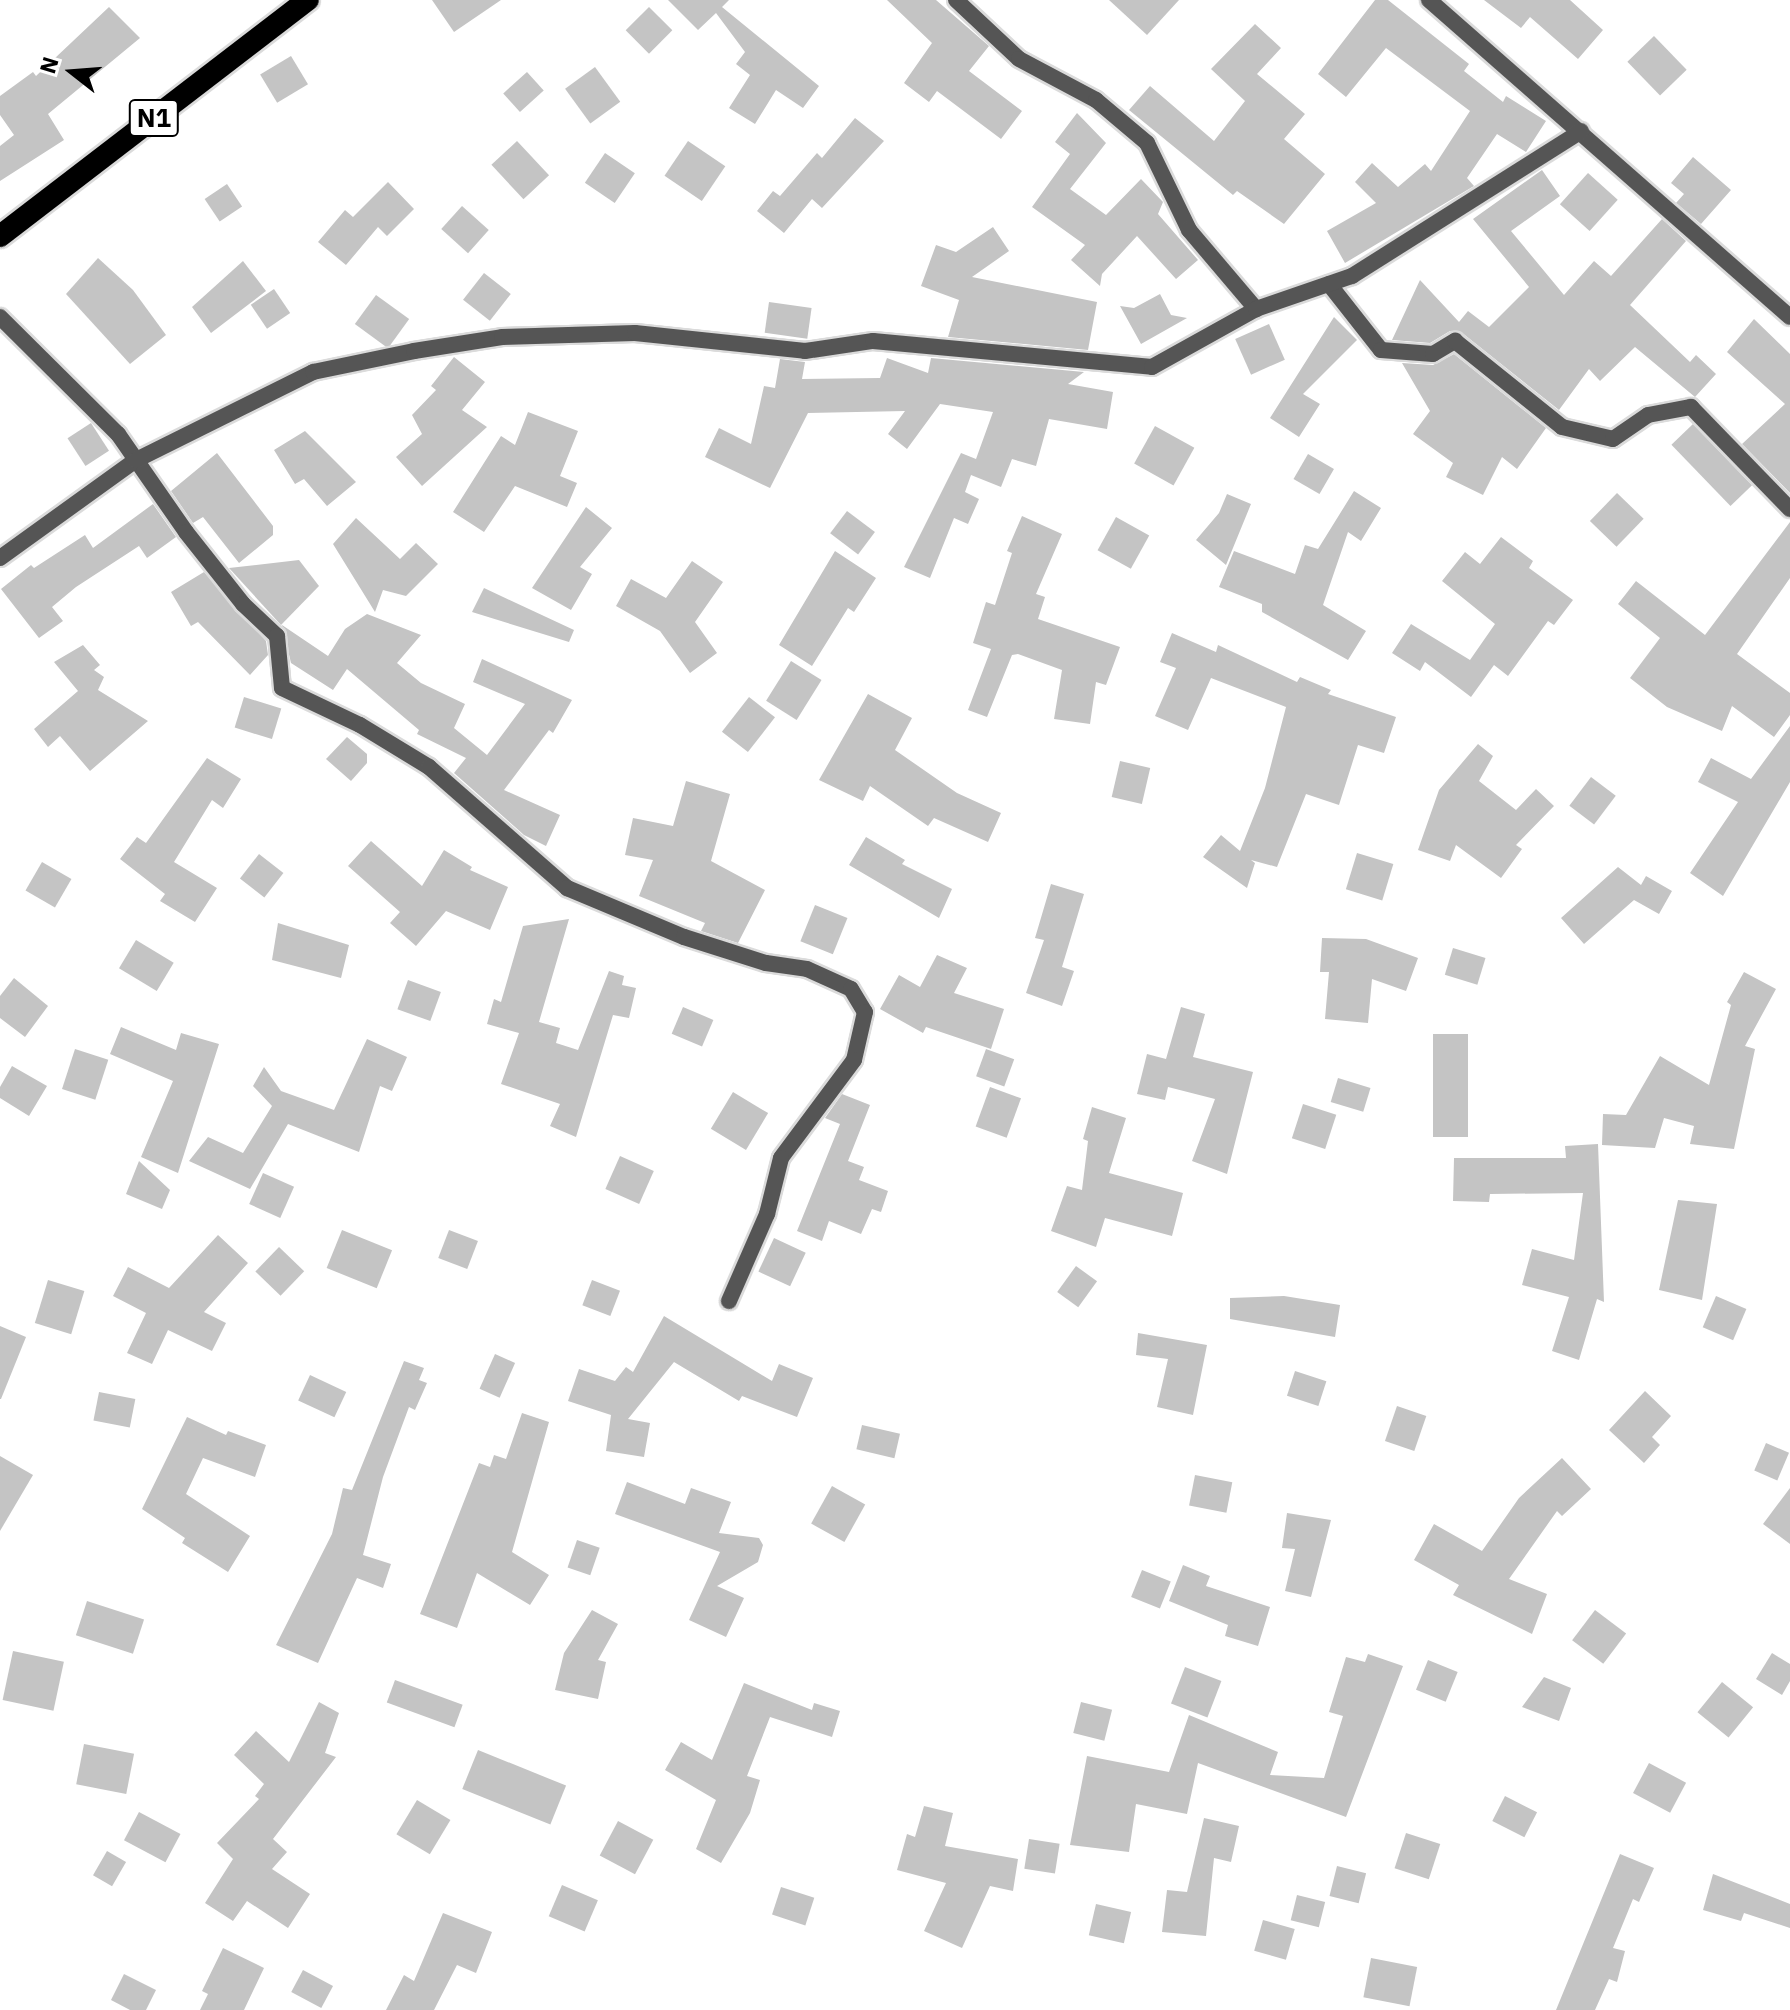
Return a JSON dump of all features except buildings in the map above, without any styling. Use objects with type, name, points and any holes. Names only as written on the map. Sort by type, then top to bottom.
[{"type":"highway","name":"N1","points":[[0,236],[308,0]]},
{"type":"street","points":[[956,0],[1019,59],[1096,100],[1147,143],[1189,230],[1256,309]]},
{"type":"street","points":[[1429,0],[1790,317]]},
{"type":"street","points":[[0,558],[136,460],[313,372],[502,337],[635,333],[805,351],[873,341],[1152,367],[1256,309],[1352,276],[1581,131]]},
{"type":"street","points":[[1329,284],[1381,350],[1433,354],[1455,341],[1562,427],[1613,439],[1648,415],[1691,407],[1790,509]]},
{"type":"street","points":[[0,317],[118,434],[243,604],[277,636],[282,688],[360,725],[429,767],[567,888],[684,937],[766,963],[807,969],[851,989],[865,1012],[854,1060],[781,1158],[767,1214],[729,1301]]}]
